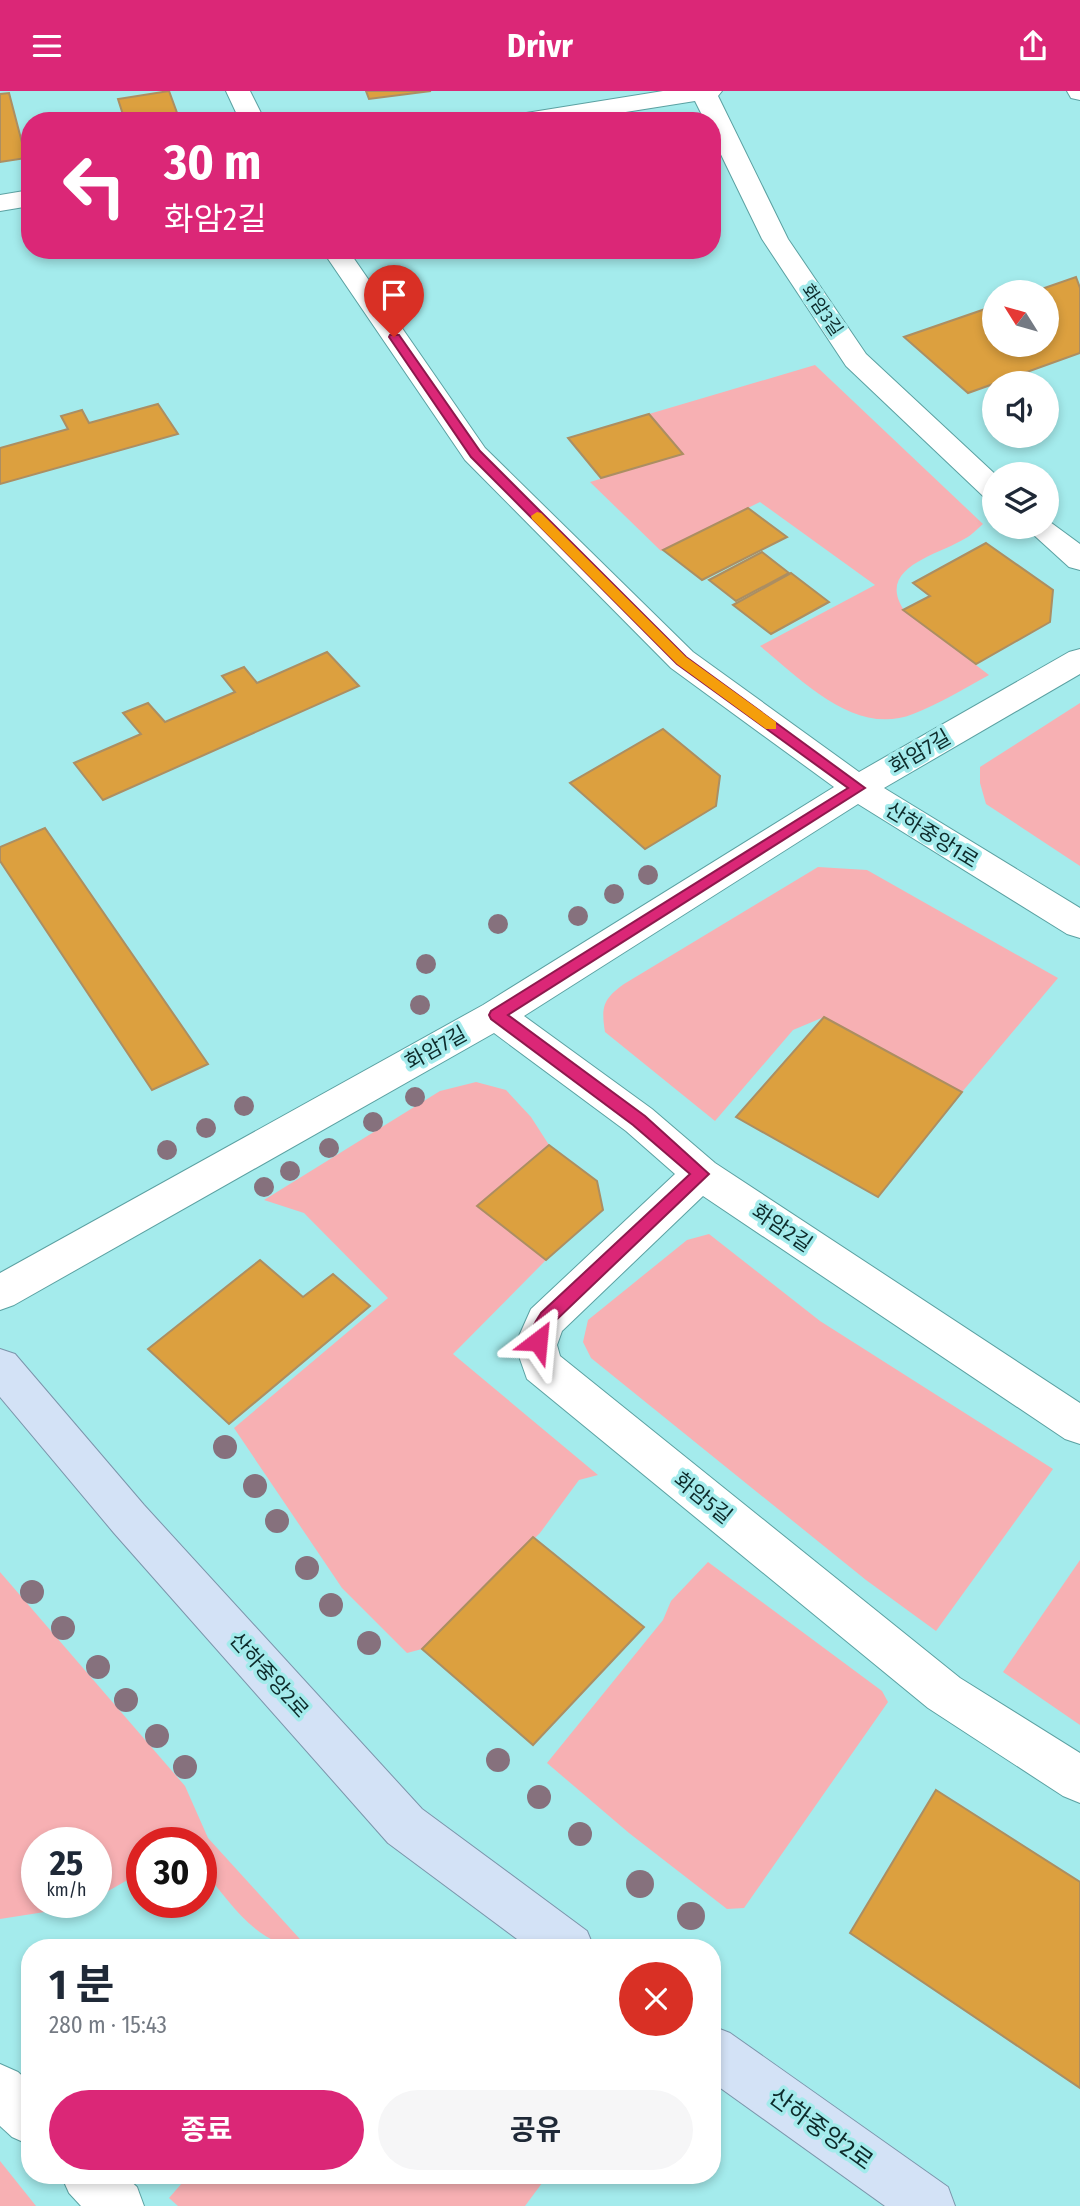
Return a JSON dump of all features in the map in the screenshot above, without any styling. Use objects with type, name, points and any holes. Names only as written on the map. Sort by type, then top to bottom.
[{"type":"main road","name":"산하중앙2로","points":[[0,1367],[138,1529],[405,1826],[558,1939]]},
{"type":"main road","name":"산하중앙2로","points":[[721,2057],[929,2206]]},
{"type":"street","points":[[238,91],[248,112]]},
{"type":"street","points":[[576,112],[705,91]]},
{"type":"street","name":"화암3길","points":[[705,91],[715,112]]},
{"type":"street","name":"화암3길","points":[[721,125],[775,239],[856,360],[982,478]]},
{"type":"street","points":[[0,203],[21,200]]},
{"type":"street","name":"산하중앙1로","points":[[341,259],[475,454],[682,660],[858,788],[1080,925]]},
{"type":"street","points":[[1055,539],[1080,560]]},
{"type":"street","name":"화암7길","points":[[0,1293],[496,1015],[858,788],[1080,660]]},
{"type":"street","name":"화암2길","points":[[496,1015],[639,1120],[701,1174],[1080,1426]]},
{"type":"street","name":"화암5길","points":[[701,1174],[545,1321],[536,1345],[542,1366],[944,1693],[1080,1780]]},
{"type":"street","points":[[0,2090],[21,2110]]},
{"type":"street","points":[[96,2184],[118,2206]]},
{"type":"shaded area","points":[[815,365],[982,523],[968,537],[914,564],[898,583],[897,595],[904,610],[989,675],[942,701],[913,714],[891,719],[871,718],[850,712],[812,689],[760,646],[875,585],[760,502],[661,551],[590,482],[683,454],[649,414]]},
{"type":"shaded area","points":[[1080,703],[1080,866],[986,804],[980,783],[980,767]]},
{"type":"shaded area","points":[[818,867],[867,870],[1058,978],[962,1092],[824,1017],[793,1030],[715,1121],[605,1032],[605,1004],[624,984]]},
{"type":"shaded area","points":[[476,1082],[506,1090],[531,1117],[549,1145],[477,1206],[546,1260],[453,1354],[598,1475],[579,1480],[540,1533],[422,1649],[407,1653],[342,1588],[234,1428],[388,1298],[304,1213],[264,1200],[440,1091]]},
{"type":"shaded area","points":[[709,1234],[820,1321],[1053,1469],[936,1631],[866,1580],[591,1358],[583,1342],[588,1320],[687,1240]]},
{"type":"shaded area","points":[[1080,1560],[1080,1725],[1003,1672]]},
{"type":"shaded area","points":[[708,1562],[882,1691],[888,1702],[744,1908],[727,1909],[629,1833],[547,1763],[663,1620],[671,1601]]},
{"type":"shaded area","points":[[0,1572],[185,1786],[203,1827],[126,1827],[126,1881],[112,1889],[112,1827],[21,1827],[21,1916],[0,1919]]},
{"type":"shaded area","points":[[217,1848],[300,1939],[272,1939],[259,1932],[217,1887]]},
{"type":"shaded area","points":[[0,2161],[36,2206],[0,2206]]},
{"type":"shaded area","points":[[181,2184],[541,2184],[525,2206],[178,2206],[169,2198]]},
{"type":"building","points":[[169,91],[177,112],[122,112],[118,99]]},
{"type":"building","points":[[366,91],[431,91],[369,99]]},
{"type":"building","points":[[9,93],[21,139],[21,159],[0,162],[0,94]]},
{"type":"building","points":[[1076,277],[1080,288],[1080,353],[1030,371],[982,371],[982,388],[968,393],[904,337],[982,310],[982,357],[1059,357],[1059,283]]},
{"type":"building","points":[[158,404],[178,434],[0,484],[0,448],[68,429],[61,416],[82,410],[89,423]]},
{"type":"building","points":[[649,414],[683,454],[601,478],[568,438]]},
{"type":"building","points":[[748,508],[787,537],[702,580],[663,550]]},
{"type":"building","points":[[986,543],[1053,590],[1050,622],[976,664],[903,610],[930,596],[913,583]]},
{"type":"building","points":[[762,552],[789,573],[736,601],[709,580]]},
{"type":"building","points":[[791,573],[829,602],[771,634],[733,605]]},
{"type":"building","points":[[327,652],[359,686],[103,800],[74,763],[141,734],[123,713],[148,703],[165,722],[235,692],[222,676],[244,667],[257,683]]},
{"type":"building","points":[[663,729],[720,776],[716,806],[645,849],[570,783]]},
{"type":"building","points":[[45,828],[208,1064],[152,1090],[0,861],[0,847]]},
{"type":"building","points":[[824,1017],[962,1092],[878,1197],[736,1117]]},
{"type":"building","points":[[549,1145],[597,1181],[603,1210],[546,1260],[477,1206]]},
{"type":"building","points":[[260,1260],[303,1297],[333,1274],[370,1306],[229,1424],[148,1349]]},
{"type":"building","points":[[533,1537],[644,1627],[533,1745],[422,1649]]},
{"type":"building","points":[[936,1790],[1080,1882],[1080,2088],[850,1933]]},
{"type":"slow traffic","points":[[537,516],[682,660],[771,725]]},
{"type":"route","points":[[394,337],[475,454],[682,660],[858,788],[496,1015],[639,1120],[701,1174],[547,1318],[540,1330],[538,1341]]}]
